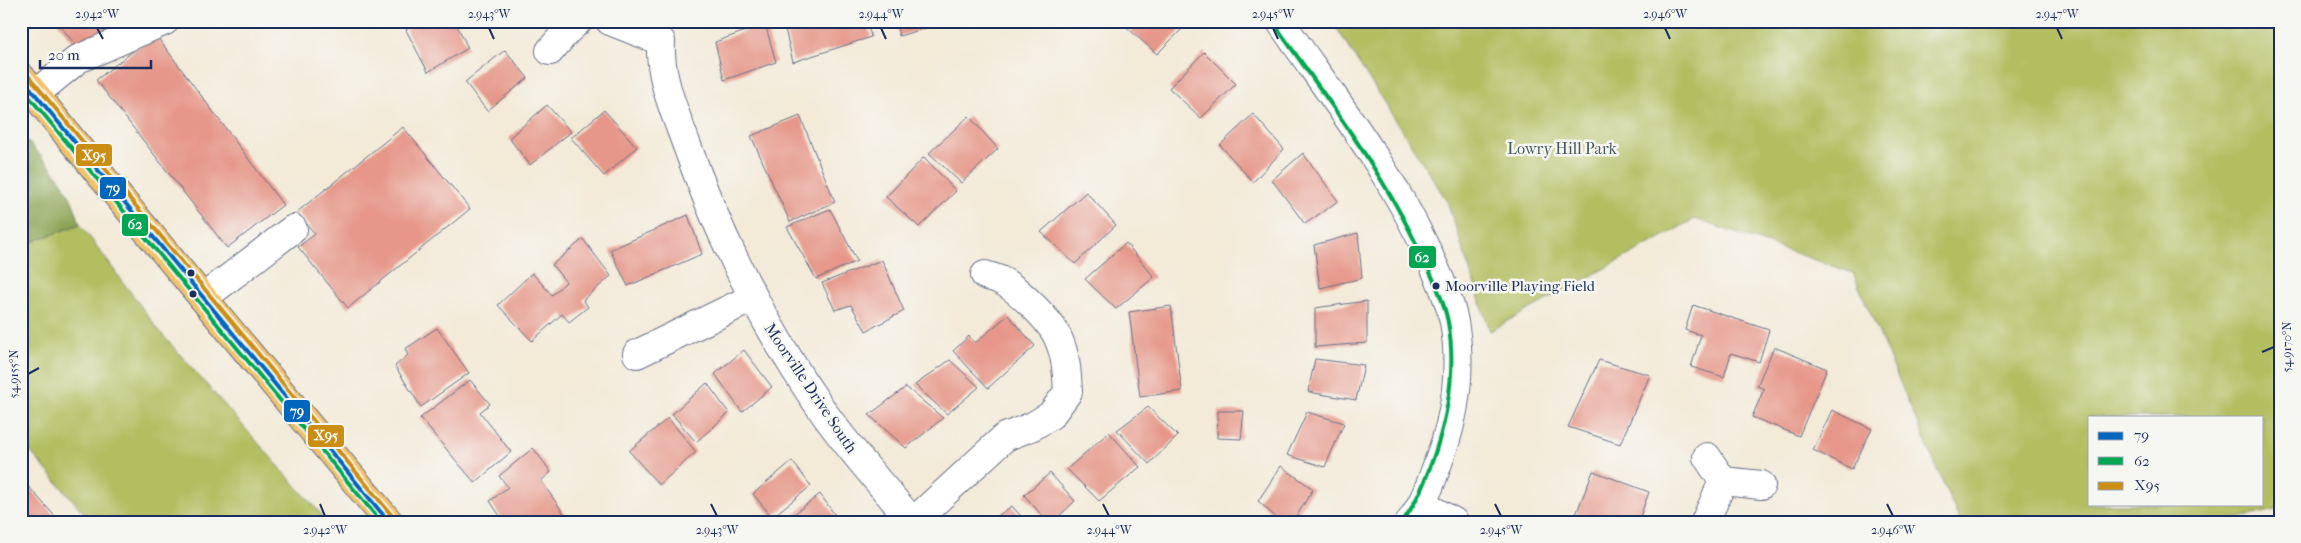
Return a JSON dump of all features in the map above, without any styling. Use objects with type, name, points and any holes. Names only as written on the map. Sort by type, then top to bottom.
[{"type":"main road","points":[[28,85],[390,522]]},
{"type":"street","points":[[28,85],[78,59],[165,21]]},
{"type":"street","points":[[550,51],[578,21]]},
{"type":"street","name":"Moorville Drive South","points":[[610,21],[666,31],[660,60],[668,93],[701,185],[752,298],[823,412],[854,453],[913,522],[1005,437],[1032,426],[1051,415],[1068,392],[1066,364],[1058,337],[1040,314],[1014,290],[1001,280],[985,275]]},
{"type":"street","points":[[1280,21],[1376,159],[1420,234],[1445,290],[1454,322],[1458,359],[1454,404],[1446,442],[1417,514],[1454,522]]},
{"type":"street","points":[[203,298],[293,229]]},
{"type":"street","points":[[638,354],[752,298]]},
{"type":"street","points":[[1707,457],[1723,481]]},
{"type":"street","points":[[1723,481],[1761,485]]},
{"type":"street","points":[[1705,522],[1723,481]]},
{"type":"green space","name":"Lowry Hill Park","points":[[1332,21],[2280,21],[2280,509],[2222,522],[1960,522],[1853,273],[1695,219],[1490,331],[1447,201]]},
{"type":"green space","points":[[21,134],[64,185],[80,224],[21,246]]},
{"type":"green space","points":[[80,224],[160,332],[321,514],[323,522],[92,522],[21,441],[21,246]]},
{"type":"building","points":[[56,21],[120,21],[79,49]]},
{"type":"building","points":[[420,21],[455,21],[468,48],[428,72],[406,30]]},
{"type":"building","points":[[783,21],[867,21],[871,37],[793,62]]},
{"type":"building","points":[[896,21],[946,21],[946,22],[899,36]]},
{"type":"building","points":[[1124,21],[1190,21],[1157,54],[1122,23]]},
{"type":"building","points":[[765,24],[776,62],[724,80],[715,42]]},
{"type":"building","points":[[155,34],[283,205],[227,248],[96,80]]},
{"type":"building","points":[[505,50],[528,78],[487,111],[465,82]]},
{"type":"building","points":[[1204,52],[1236,84],[1201,118],[1169,88]]},
{"type":"building","points":[[547,105],[571,132],[530,165],[509,138]]},
{"type":"building","points":[[604,110],[637,147],[604,176],[571,138]]},
{"type":"building","points":[[1253,114],[1284,149],[1253,182],[1220,145]]},
{"type":"building","points":[[800,116],[835,202],[790,222],[751,136]]},
{"type":"building","points":[[969,116],[998,149],[961,183],[929,153]]},
{"type":"building","points":[[403,127],[470,209],[348,308],[298,247],[315,234],[297,212]]},
{"type":"building","points":[[1303,153],[1338,201],[1305,224],[1272,180]]},
{"type":"building","points":[[924,157],[956,191],[919,227],[886,197]]},
{"type":"building","points":[[1086,192],[1116,225],[1075,264],[1041,232]]},
{"type":"building","points":[[830,209],[857,261],[816,279],[787,227]]},
{"type":"building","points":[[688,215],[702,254],[628,286],[610,250]]},
{"type":"building","points":[[1358,233],[1362,278],[1320,288],[1314,245]]},
{"type":"building","points":[[583,239],[611,276],[583,300],[588,307],[569,322],[562,314],[532,341],[498,305],[532,273],[552,295],[566,282],[552,265]]},
{"type":"building","points":[[1126,243],[1154,277],[1116,309],[1085,279]]},
{"type":"building","points":[[882,260],[904,311],[866,331],[851,305],[835,310],[822,283]]},
{"type":"building","points":[[1367,301],[1367,343],[1315,347],[1315,308]]},
{"type":"building","points":[[1693,305],[1769,330],[1759,362],[1731,353],[1724,377],[1691,367],[1701,335],[1685,330]]},
{"type":"building","points":[[1171,306],[1182,391],[1140,397],[1129,312]]},
{"type":"building","points":[[1008,315],[1035,346],[988,388],[953,351],[969,336],[975,343]]},
{"type":"building","points":[[437,328],[469,373],[421,407],[395,366],[408,355],[405,349]]},
{"type":"building","points":[[1774,347],[1827,369],[1799,436],[1752,417],[1764,389],[1757,386]]},
{"type":"building","points":[[744,350],[772,387],[742,412],[715,374]]},
{"type":"building","points":[[1315,359],[1364,365],[1356,400],[1308,392]]},
{"type":"building","points":[[950,360],[979,387],[947,414],[915,385]]},
{"type":"building","points":[[1599,360],[1650,375],[1620,444],[1568,427]]},
{"type":"building","points":[[470,380],[490,404],[480,412],[511,452],[475,483],[420,418]]},
{"type":"building","points":[[707,383],[729,413],[696,442],[672,414]]},
{"type":"building","points":[[906,387],[943,418],[906,448],[869,415]]},
{"type":"building","points":[[1148,407],[1178,436],[1149,464],[1117,430]]},
{"type":"building","points":[[1832,410],[1872,429],[1852,469],[1813,450]]},
{"type":"building","points":[[1218,411],[1244,411],[1241,439],[1217,438]]},
{"type":"building","points":[[1307,412],[1344,423],[1325,467],[1287,455]]},
{"type":"building","points":[[668,418],[696,452],[659,485],[629,451]]},
{"type":"building","points":[[1109,432],[1140,467],[1099,501],[1067,469]]},
{"type":"building","points":[[533,448],[551,472],[541,481],[570,522],[504,522],[490,501],[508,487],[499,476]]},
{"type":"building","points":[[792,461],[811,486],[772,517],[753,494]]},
{"type":"building","points":[[1281,466],[1313,489],[1293,522],[1281,522],[1258,501]]},
{"type":"building","points":[[1593,471],[1649,492],[1638,522],[1573,522]]},
{"type":"building","points":[[1050,473],[1075,501],[1053,522],[1048,522],[1024,495]]},
{"type":"building","points":[[21,478],[60,522],[21,522]]},
{"type":"building","points":[[820,494],[840,522],[784,522]]},
{"type":"building","points":[[1012,506],[1026,522],[989,522]]},
{"type":"transit line","name":"62","points":[[1275,25],[1371,163],[1405,222],[1432,277],[1446,313],[1450,339],[1451,372],[1444,421],[1435,453],[1419,495],[1405,518]]},
{"type":"transit line","name":"X95","points":[[26,73],[394,518]]},
{"type":"transit line","name":"79","points":[[21,77],[389,522]]},
{"type":"transit line","name":"62","points":[[21,87],[381,522]]},
{"type":"place","name":"Moorville Playing Field","points":[[1436,286]]}]
